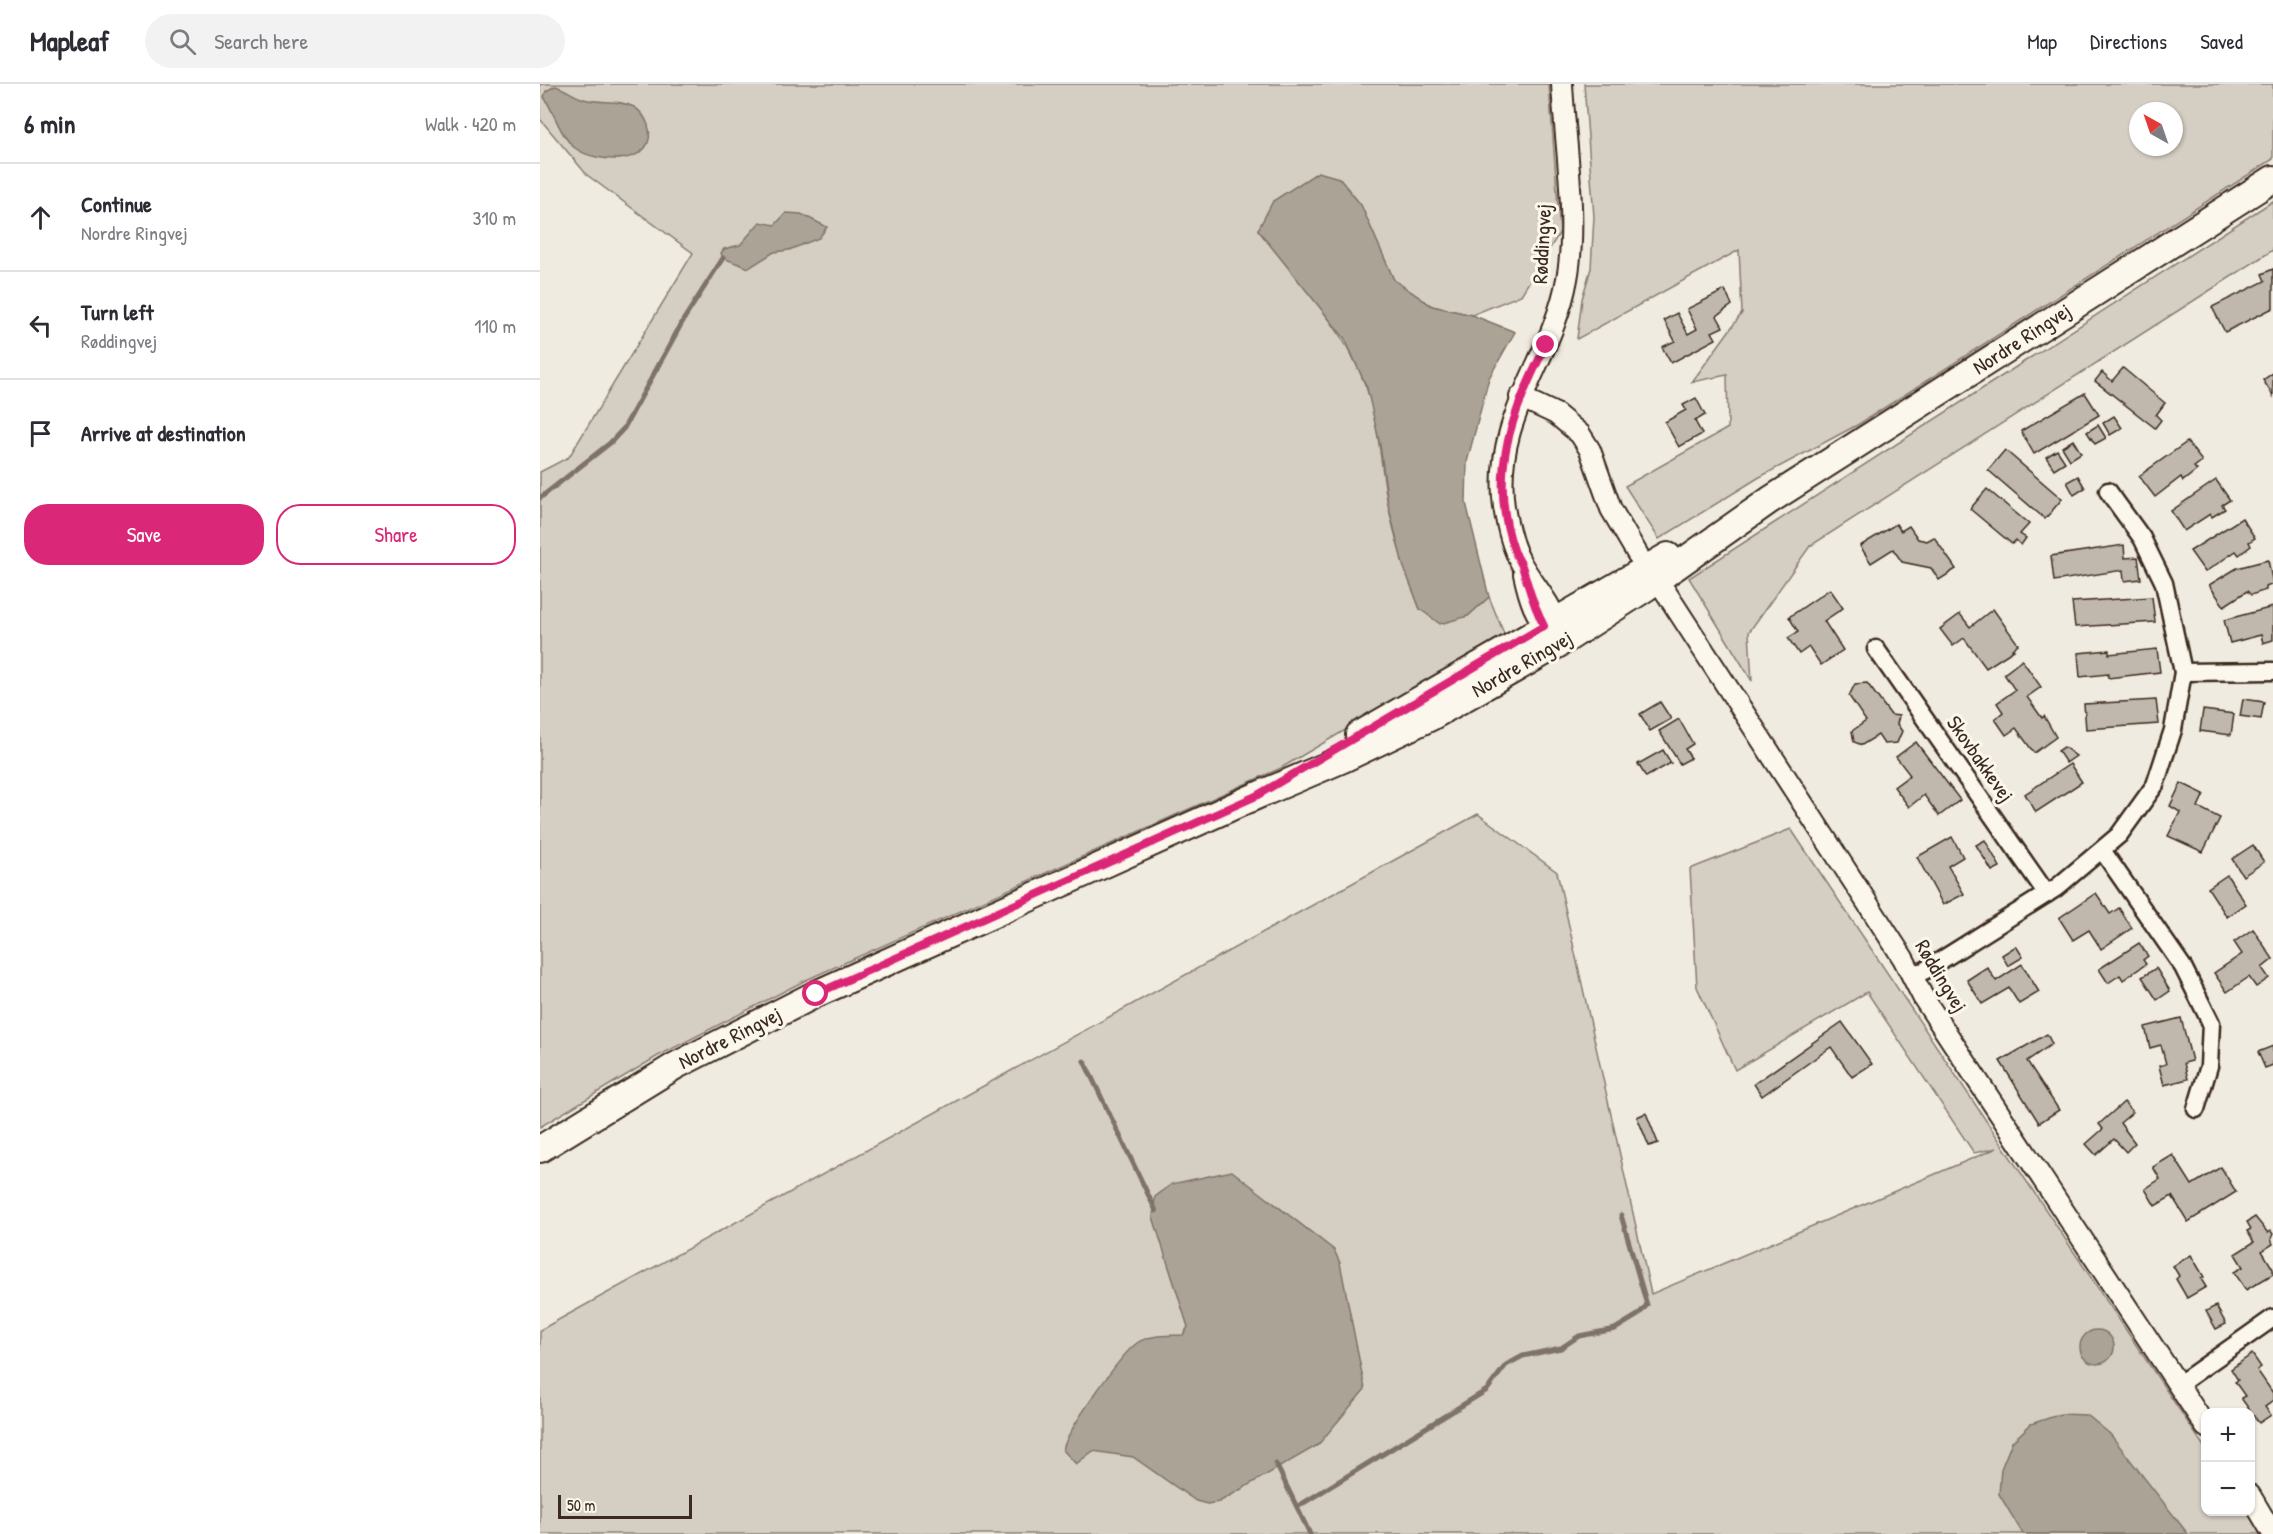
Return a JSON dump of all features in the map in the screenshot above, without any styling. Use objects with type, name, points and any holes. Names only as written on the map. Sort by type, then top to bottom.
[{"type":"main road","name":"Nordre Ringvej","points":[[540,1149],[675,1066],[816,994],[1256,796],[1554,629],[1770,500],[2273,179]]},
{"type":"street","name":"Røddingvej","points":[[1554,629],[1539,588],[1514,550],[1504,507],[1502,475],[1507,436],[1520,397],[1557,322],[1568,277],[1571,233],[1562,84]]},
{"type":"street","points":[[1520,397],[1556,414],[1580,434],[1590,450],[1611,509],[1638,555]]},
{"type":"street","points":[[1911,974],[1924,971],[2047,894],[2119,835],[2155,785],[2173,730],[2183,672],[2164,583],[2142,538],[2108,491]]},
{"type":"street","name":"Røddingvej","points":[[1665,591],[1911,974],[1924,999],[2201,1421]]},
{"type":"street","name":"Skovbakkevej","points":[[1876,649],[2047,894]]},
{"type":"street","points":[[2241,670],[2273,683]]},
{"type":"street","points":[[2183,672],[2273,671]]},
{"type":"street","points":[[2102,850],[2183,967],[2211,1023],[2209,1066],[2196,1109]]},
{"type":"street","points":[[2178,1385],[2273,1318]]},
{"type":"street","points":[[2255,1503],[2273,1534]]},
{"type":"shaded area","points":[[540,84],[1549,84],[1560,232],[1521,295],[1472,315],[1432,306],[1394,280],[1361,206],[1258,229],[1332,324],[1357,365],[1371,401],[1394,531],[1420,609],[1468,616],[1489,597],[1505,636],[1281,768],[806,980],[658,1056],[540,1127],[540,472],[569,457],[693,253],[587,175],[540,119]]},
{"type":"shaded area","points":[[1584,84],[2273,84],[2273,159],[1859,424],[1758,478],[1659,539],[1625,486],[1728,428],[1727,375],[1692,382],[1742,313],[1739,250],[1577,339],[1582,299],[1591,268],[1594,217]]},
{"type":"shaded area","points":[[555,86],[584,99],[622,103],[636,109],[643,114],[648,125],[649,138],[645,148],[636,155],[611,159],[585,154],[575,148],[562,131],[544,97],[546,91]]},
{"type":"shaded area","points":[[1318,172],[1339,178],[1361,205],[1394,280],[1432,306],[1472,315],[1515,332],[1489,378],[1467,462],[1466,503],[1489,597],[1468,616],[1440,624],[1420,609],[1403,565],[1388,504],[1380,445],[1367,388],[1345,339],[1258,230],[1273,201]]},
{"type":"shaded area","points":[[2273,201],[2273,250],[1810,546],[1749,632],[1752,681],[1689,578]]},
{"type":"shaded area","points":[[786,213],[801,214],[827,227],[819,238],[789,250],[774,252],[749,268],[723,258],[721,253],[724,249],[740,245],[760,222],[775,225]]},
{"type":"shaded area","points":[[1478,814],[1557,872],[1651,1294],[1997,1148],[1974,1153],[1867,992],[1735,1070],[1697,987],[1690,869],[1791,829],[2201,1442],[2201,1516],[2250,1516],[2261,1534],[540,1534],[540,1330]]},
{"type":"shaded area","points":[[1232,1171],[1334,1250],[1340,1263],[1365,1389],[1318,1445],[1219,1502],[1207,1504],[1196,1501],[1133,1457],[1093,1451],[1076,1464],[1063,1450],[1084,1411],[1129,1350],[1148,1338],[1183,1335],[1188,1327],[1153,1217],[1155,1197],[1172,1184]]},
{"type":"shaded area","points":[[2097,1330],[2109,1335],[2114,1347],[2109,1359],[2097,1364],[2085,1359],[2080,1347],[2085,1335]]},
{"type":"shaded area","points":[[2061,1414],[2087,1415],[2110,1434],[2188,1534],[2023,1534],[1999,1494],[2001,1469],[2012,1442],[2031,1424]]},
{"type":"building","points":[[2273,269],[2273,308],[2225,332],[2212,307],[2265,281],[2262,274]]},
{"type":"building","points":[[1725,290],[1732,305],[1717,316],[1723,327],[1712,332],[1716,339],[1671,363],[1662,347],[1675,341],[1664,320],[1677,313],[1688,334],[1697,329],[1687,309]]},
{"type":"building","points":[[2123,368],[2165,403],[2156,415],[2161,420],[2155,428],[2095,381],[2102,372],[2112,381]]},
{"type":"building","points":[[2273,373],[2273,396],[2263,380]]},
{"type":"building","points":[[2085,393],[2099,415],[2034,454],[2021,431]]},
{"type":"building","points":[[1696,398],[1705,415],[1695,421],[1702,434],[1679,447],[1665,422],[1686,410],[1683,405]]},
{"type":"building","points":[[2114,416],[2122,428],[2110,435],[2103,423]]},
{"type":"building","points":[[2098,425],[2106,438],[2095,444],[2087,432]]},
{"type":"building","points":[[2073,440],[2081,453],[2070,460],[2062,447]]},
{"type":"building","points":[[2187,442],[2202,461],[2194,467],[2197,470],[2183,481],[2181,477],[2155,497],[2139,476]]},
{"type":"building","points":[[2005,450],[2062,499],[2045,519],[1988,470]]},
{"type":"building","points":[[2057,450],[2065,462],[2054,469],[2046,457]]},
{"type":"building","points":[[2078,476],[2085,488],[2074,495],[2067,482]]},
{"type":"building","points":[[2216,480],[2230,500],[2222,505],[2225,509],[2212,517],[2210,514],[2184,531],[2171,511]]},
{"type":"building","points":[[1987,489],[2029,524],[2020,534],[2026,538],[2021,545],[2016,540],[2012,544],[1970,509]]},
{"type":"building","points":[[2242,518],[2255,538],[2249,542],[2251,546],[2239,555],[2236,551],[2205,572],[2190,551]]},
{"type":"building","points":[[1896,524],[1901,531],[1909,526],[1918,539],[1927,541],[1934,537],[1956,569],[1939,580],[1931,568],[1902,562],[1893,549],[1871,563],[1860,546]]},
{"type":"building","points":[[2124,545],[2125,558],[2138,557],[2141,579],[2124,581],[2123,570],[2054,581],[2051,556]]},
{"type":"building","points":[[2268,560],[2273,584],[2266,587],[2266,590],[2251,595],[2247,591],[2224,606],[2209,585],[2237,568]]},
{"type":"building","points":[[1830,589],[1843,608],[1824,621],[1843,650],[1821,665],[1809,647],[1799,654],[1788,638],[1798,632],[1789,617]]},
{"type":"building","points":[[2152,597],[2155,622],[2075,627],[2072,602]]},
{"type":"building","points":[[2273,607],[2273,640],[2263,643],[2261,635],[2230,643],[2224,620]]},
{"type":"building","points":[[1993,609],[2018,644],[2012,649],[2014,650],[1986,668],[1964,638],[1953,646],[1940,629],[1960,614],[1970,627]]},
{"type":"building","points":[[2157,649],[2160,672],[2108,678],[2108,674],[2080,677],[2078,653],[2109,650],[2109,654]]},
{"type":"building","points":[[2022,660],[2041,687],[2027,697],[2042,718],[2044,716],[2056,737],[2034,753],[2016,728],[2006,735],[1995,719],[2003,712],[1997,703],[2015,690],[2004,674]]},
{"type":"building","points":[[1867,683],[1891,715],[1899,716],[1897,724],[1902,731],[1897,743],[1884,744],[1878,735],[1862,745],[1854,742],[1852,731],[1866,721],[1849,696],[1855,684]]},
{"type":"building","points":[[2243,699],[2264,702],[2261,719],[2240,716]]},
{"type":"building","points":[[2156,700],[2159,724],[2086,729],[2084,704]]},
{"type":"building","points":[[1660,702],[1671,719],[1650,731],[1640,714]]},
{"type":"building","points":[[2203,710],[2234,714],[2231,735],[2200,731]]},
{"type":"building","points":[[1679,719],[1693,744],[1685,749],[1691,758],[1680,764],[1659,731]]},
{"type":"building","points":[[1916,742],[1960,800],[1939,816],[1924,795],[1909,807],[1894,787],[1910,775],[1896,757]]},
{"type":"building","points":[[2064,747],[2076,756],[2066,763],[2058,751]]},
{"type":"building","points":[[1663,750],[1671,763],[1646,777],[1638,764]]},
{"type":"building","points":[[2070,764],[2082,782],[2036,812],[2025,794]]},
{"type":"building","points":[[2181,783],[2204,794],[2198,807],[2220,818],[2203,852],[2168,836],[2180,812],[2170,806]]},
{"type":"building","points":[[1952,837],[1963,857],[1948,866],[1964,894],[1943,905],[1917,857]]},
{"type":"building","points":[[1985,840],[2000,867],[1992,871],[1976,845]]},
{"type":"building","points":[[2253,845],[2264,862],[2243,876],[2232,859]]},
{"type":"building","points":[[2227,875],[2246,904],[2227,917],[2208,888]]},
{"type":"building","points":[[2096,893],[2110,914],[2119,908],[2132,928],[2101,949],[2089,930],[2073,940],[2059,918]]},
{"type":"building","points":[[2253,929],[2273,959],[2262,968],[2269,978],[2256,987],[2249,977],[2227,992],[2214,973],[2242,954],[2234,942]]},
{"type":"building","points":[[2139,943],[2148,956],[2143,960],[2146,964],[2123,980],[2120,975],[2108,983],[2099,969]]},
{"type":"building","points":[[2016,946],[2023,957],[2008,966],[2002,955]]},
{"type":"building","points":[[2022,964],[2039,992],[2019,1004],[2009,988],[1982,1004],[1967,980],[1987,967],[1996,981]]},
{"type":"building","points":[[2156,968],[2170,991],[2157,1000],[2142,977]]},
{"type":"building","points":[[2181,1018],[2192,1061],[2184,1063],[2188,1079],[2164,1085],[2159,1066],[2166,1064],[2161,1045],[2150,1048],[2145,1027]]},
{"type":"building","points":[[1842,1022],[1872,1064],[1852,1077],[1831,1047],[1762,1096],[1754,1084]]},
{"type":"building","points":[[2047,1034],[2052,1044],[2027,1061],[2059,1110],[2039,1123],[2000,1061]]},
{"type":"building","points":[[2273,1046],[2273,1065],[2265,1068],[2258,1052]]},
{"type":"building","points":[[2124,1102],[2133,1112],[2120,1123],[2135,1143],[2126,1152],[2114,1139],[2096,1155],[2086,1144],[2103,1129],[2099,1124]]},
{"type":"building","points":[[1646,1113],[1658,1143],[1649,1146],[1637,1117]]},
{"type":"building","points":[[2173,1155],[2192,1185],[2221,1167],[2236,1192],[2188,1222],[2172,1196],[2155,1206],[2145,1189],[2160,1179],[2153,1167]]},
{"type":"building","points":[[2255,1217],[2268,1233],[2271,1231],[2273,1234],[2271,1239],[2273,1244],[2262,1251],[2273,1269],[2273,1274],[2246,1290],[2234,1272],[2243,1267],[2235,1254],[2254,1242],[2247,1231],[2251,1229],[2247,1222]]},
{"type":"building","points":[[2191,1255],[2204,1277],[2201,1279],[2206,1287],[2187,1298],[2176,1279],[2179,1276],[2173,1266]]},
{"type":"building","points":[[2216,1306],[2226,1324],[2216,1329],[2206,1311]]},
{"type":"building","points":[[2252,1354],[2261,1367],[2257,1370],[2273,1393],[2273,1401],[2265,1407],[2271,1415],[2259,1423],[2255,1417],[2255,1408],[2248,1408],[2241,1398],[2245,1396],[2235,1382],[2238,1380],[2231,1369]]},
{"type":"waterway","points":[[540,498],[610,443],[624,428],[684,319],[723,258]]},
{"type":"waterway","points":[[1084,1061],[1156,1211]]},
{"type":"waterway","points":[[1297,1507],[1487,1390],[1506,1365],[1523,1356],[1561,1348],[1579,1336],[1615,1329],[1638,1315],[1647,1305],[1621,1215]]},
{"type":"waterway","points":[[1276,1464],[1310,1534]]},
{"type":"route","points":[[816,994],[1256,796],[1544,626],[1533,608],[1522,565],[1514,550],[1504,507],[1502,475],[1507,436],[1520,397],[1546,345]]}]
